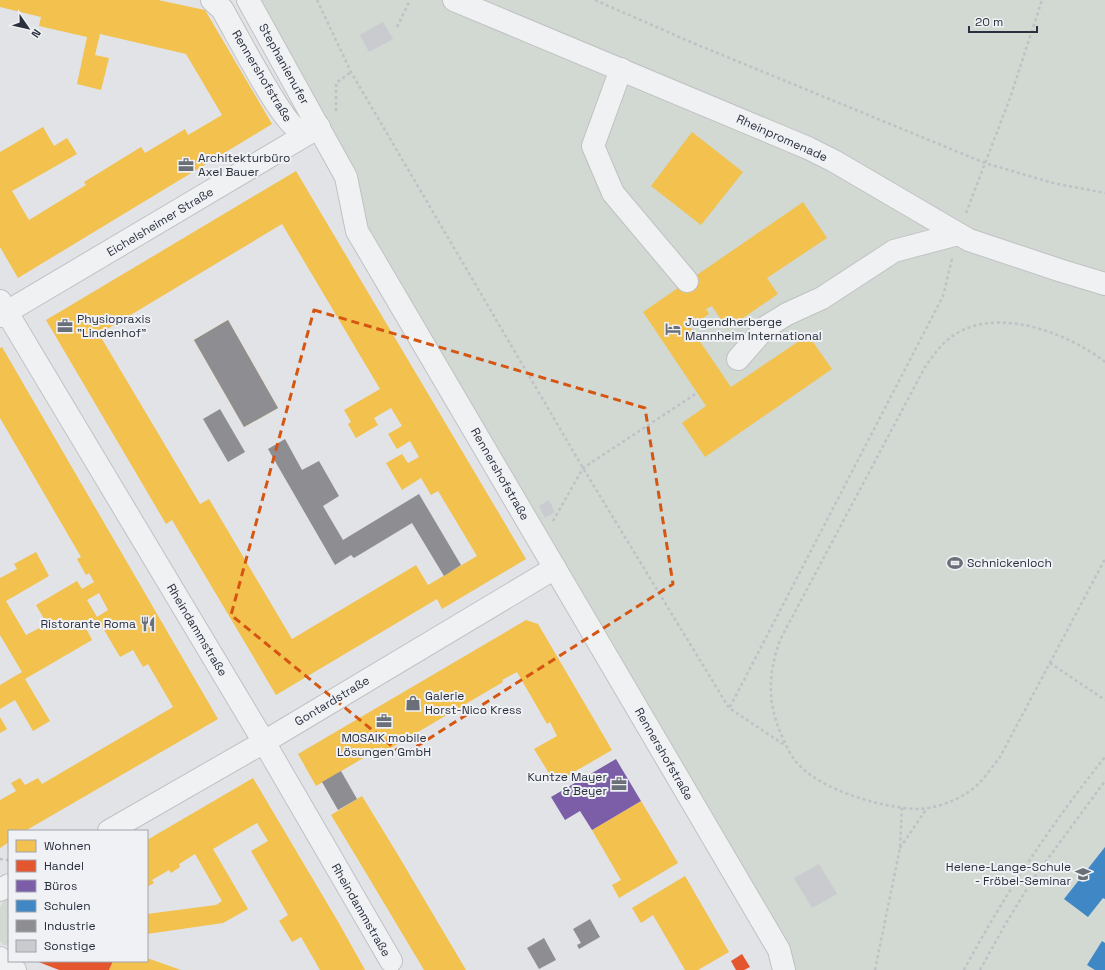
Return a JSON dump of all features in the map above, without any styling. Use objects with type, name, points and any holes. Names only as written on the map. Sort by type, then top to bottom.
[{"type":"street","name":"Rennershofstraße","points":[[212,0],[222,9],[274,101],[293,126],[300,130],[319,127],[346,177],[357,231],[779,950],[784,970]]},
{"type":"street","name":"Stephanienufer","points":[[248,0],[319,127]]},
{"type":"street","name":"Rheinpromenade","points":[[454,0],[808,148],[834,161],[969,240],[1105,284]]},
{"type":"street","points":[[621,69],[593,146],[612,193],[687,281]]},
{"type":"street","name":"Eichelsheimer Straße","points":[[2,310],[319,127]]},
{"type":"street","points":[[738,359],[766,327],[787,314],[822,298],[894,251],[958,234]]},
{"type":"street","name":"Rheindammstraße","points":[[2,310],[264,742],[391,961]]},
{"type":"street","name":"Gontardstraße","points":[[111,830],[264,742],[555,568]]},
{"type":"street","points":[[0,958],[15,970]]},
{"type":"path","points":[[317,0],[351,72],[583,468],[729,708],[786,746]]},
{"type":"path","points":[[397,27],[410,0]]},
{"type":"path","points":[[595,0],[693,43],[985,163],[1053,183],[1105,193]]},
{"type":"path","points":[[729,708],[943,296],[958,234],[1010,98],[1042,0]]},
{"type":"path","points":[[336,113],[336,83],[351,72]]},
{"type":"path","points":[[1105,362],[1087,349],[1050,332],[1034,327],[996,322],[976,324],[958,332],[946,340],[934,354],[921,374],[780,640],[771,673],[770,688],[773,711],[786,746],[797,762],[806,770],[841,792],[864,800],[902,807],[927,808],[949,802],[968,792],[984,778],[1000,757],[1105,559]]},
{"type":"path","points":[[550,527],[583,468],[697,393]]},
{"type":"path","points":[[1050,663],[1105,700]]},
{"type":"path","points":[[964,970],[1015,882],[1065,810],[1105,757]]},
{"type":"path","points":[[980,970],[1033,879],[1105,781]]},
{"type":"path","points":[[875,970],[900,848],[902,807]]},
{"type":"path","points":[[900,848],[927,808]]},
{"type":"highlighted area","points":[[314,310],[645,408],[673,584],[403,755],[231,615]]},
{"type":"shaded area","points":[[248,0],[1105,0],[1105,970],[785,970],[357,231],[346,177]]},
{"type":"shaded area","points":[[8,898],[8,946],[4,945],[0,941],[0,908],[2,903]]},
{"type":"building: Wohnen","points":[[0,0],[158,0],[205,10],[272,124],[18,278],[0,247],[0,152],[43,127],[54,146],[67,138],[77,154],[12,191],[29,220],[86,185],[84,182],[141,147],[145,153],[185,129],[188,135],[222,115],[186,54],[100,34],[95,55],[109,58],[101,90],[77,84],[87,37],[39,26],[41,17],[0,7]]},
{"type":"building: Wohnen","points":[[692,132],[743,172],[701,225],[651,186]]},
{"type":"building: Wohnen","points":[[296,171],[526,559],[442,609],[437,599],[276,695],[172,520],[166,524],[46,320]],"holes":[[[282,224],[380,389],[344,410],[351,422],[348,424],[356,438],[378,425],[374,418],[391,408],[402,426],[388,434],[397,449],[410,441],[419,457],[408,463],[402,454],[386,463],[402,490],[421,478],[431,495],[438,491],[477,556],[428,585],[416,565],[292,639],[209,499],[200,504],[99,334]]]},
{"type":"building: Wohnen","name":"Jugendherberge Mannheim International","points":[[803,202],[827,238],[767,278],[778,294],[727,329],[712,306],[706,309],[709,314],[690,327],[731,387],[808,335],[832,369],[705,457],[682,423],[706,406],[643,312]]},
{"type":"building: Wohnen","points":[[228,320],[278,408],[244,427],[194,340]]},
{"type":"building: Wohnen","points":[[2,347],[218,719],[27,830],[8,830],[8,843],[0,848],[0,800],[16,791],[11,783],[20,778],[25,785],[38,778],[42,784],[173,707],[148,664],[143,667],[133,650],[120,657],[100,623],[87,630],[92,640],[25,679],[50,721],[33,731],[15,700],[0,709],[0,685],[22,672],[0,635],[0,578],[17,569],[14,564],[36,552],[49,576],[6,601],[26,635],[47,624],[36,605],[77,581],[82,589],[94,582],[89,573],[86,575],[77,559],[81,557],[0,418],[0,348]],"holes":[[[99,593],[108,610],[97,617],[87,600]]]},
{"type":"building: Wohnen","points":[[526,620],[538,624],[612,750],[555,783],[534,749],[557,736],[550,722],[547,724],[517,672],[502,680],[503,682],[384,752],[382,747],[316,786],[298,754]]},
{"type":"building: Wohnen","points":[[0,717],[7,729],[0,733]]},
{"type":"building: Wohnen","points":[[253,778],[365,970],[320,970],[301,937],[292,942],[279,921],[288,915],[251,851],[268,841],[257,823],[213,849],[248,909],[223,923],[148,934],[148,914],[216,905],[222,901],[195,854],[179,864],[180,867],[171,873],[169,870],[152,880],[154,883],[148,886],[148,839]]},
{"type":"building: Wohnen","points":[[362,796],[466,970],[424,970],[331,815]]},
{"type":"building: Wohnen","points":[[641,801],[678,863],[619,898],[612,885],[621,880],[592,830]]},
{"type":"building: Wohnen","points":[[685,876],[729,952],[698,970],[685,970],[653,915],[641,923],[632,908]]},
{"type":"building: Wohnen","points":[[148,958],[181,970],[109,970],[113,962],[148,962]]},
{"type":"building: Handel","points":[[742,954],[750,967],[744,970],[736,970],[731,961]]},
{"type":"building: Handel","points":[[39,962],[113,962],[109,970],[59,970]]},
{"type":"building: Büros","points":[[616,759],[641,801],[592,830],[580,811],[565,820],[551,797]]},
{"type":"building: Schulen","points":[[1105,847],[1105,899],[1103,898],[1088,917],[1064,899]]},
{"type":"building: Schulen","points":[[1102,941],[1105,943],[1105,970],[1095,970],[1087,965]]},
{"type":"building: Industrie","points":[[228,320],[278,408],[244,427],[194,340]]},
{"type":"building: Industrie","points":[[220,409],[245,452],[228,462],[203,419]]},
{"type":"building: Industrie","points":[[285,439],[302,470],[319,461],[339,496],[323,506],[343,540],[419,494],[461,565],[444,576],[412,523],[354,558],[351,555],[335,565],[268,449]]},
{"type":"building: Industrie","points":[[341,771],[357,799],[338,810],[322,782]]},
{"type":"building: Industrie","points":[[590,919],[600,937],[579,949],[577,945],[581,943],[573,929]]},
{"type":"building: Industrie","points":[[544,938],[556,960],[539,969],[527,948]]},
{"type":"building: Sonstige","points":[[383,22],[393,39],[369,52],[360,35]]},
{"type":"building: Sonstige","points":[[549,500],[555,512],[545,518],[539,506]]},
{"type":"building: Sonstige","points":[[819,864],[837,894],[812,908],[794,878]]},
{"type":"place","name":"Architekturbüro Axel Bauer","points":[[186,165]]},
{"type":"place","name":"Physiopraxis \"Lindenhof\"","points":[[65,326]]},
{"type":"place","name":"Jugendherberge Mannheim International","points":[[673,329]]},
{"type":"place","name":"Schnickenloch","points":[[955,563]]},
{"type":"place","name":"Ristorante Roma","points":[[148,624]]},
{"type":"place","name":"Galerie Horst-Nico Kress","points":[[413,703]]},
{"type":"place","name":"MOSAIK mobile Lösungen GmbH","points":[[384,721]]},
{"type":"place","name":"Kuntze Mayer & Beyer","points":[[619,784]]},
{"type":"place","name":"Helene-Lange-Schule - Fröbel-Seminar","points":[[1083,874]]}]
